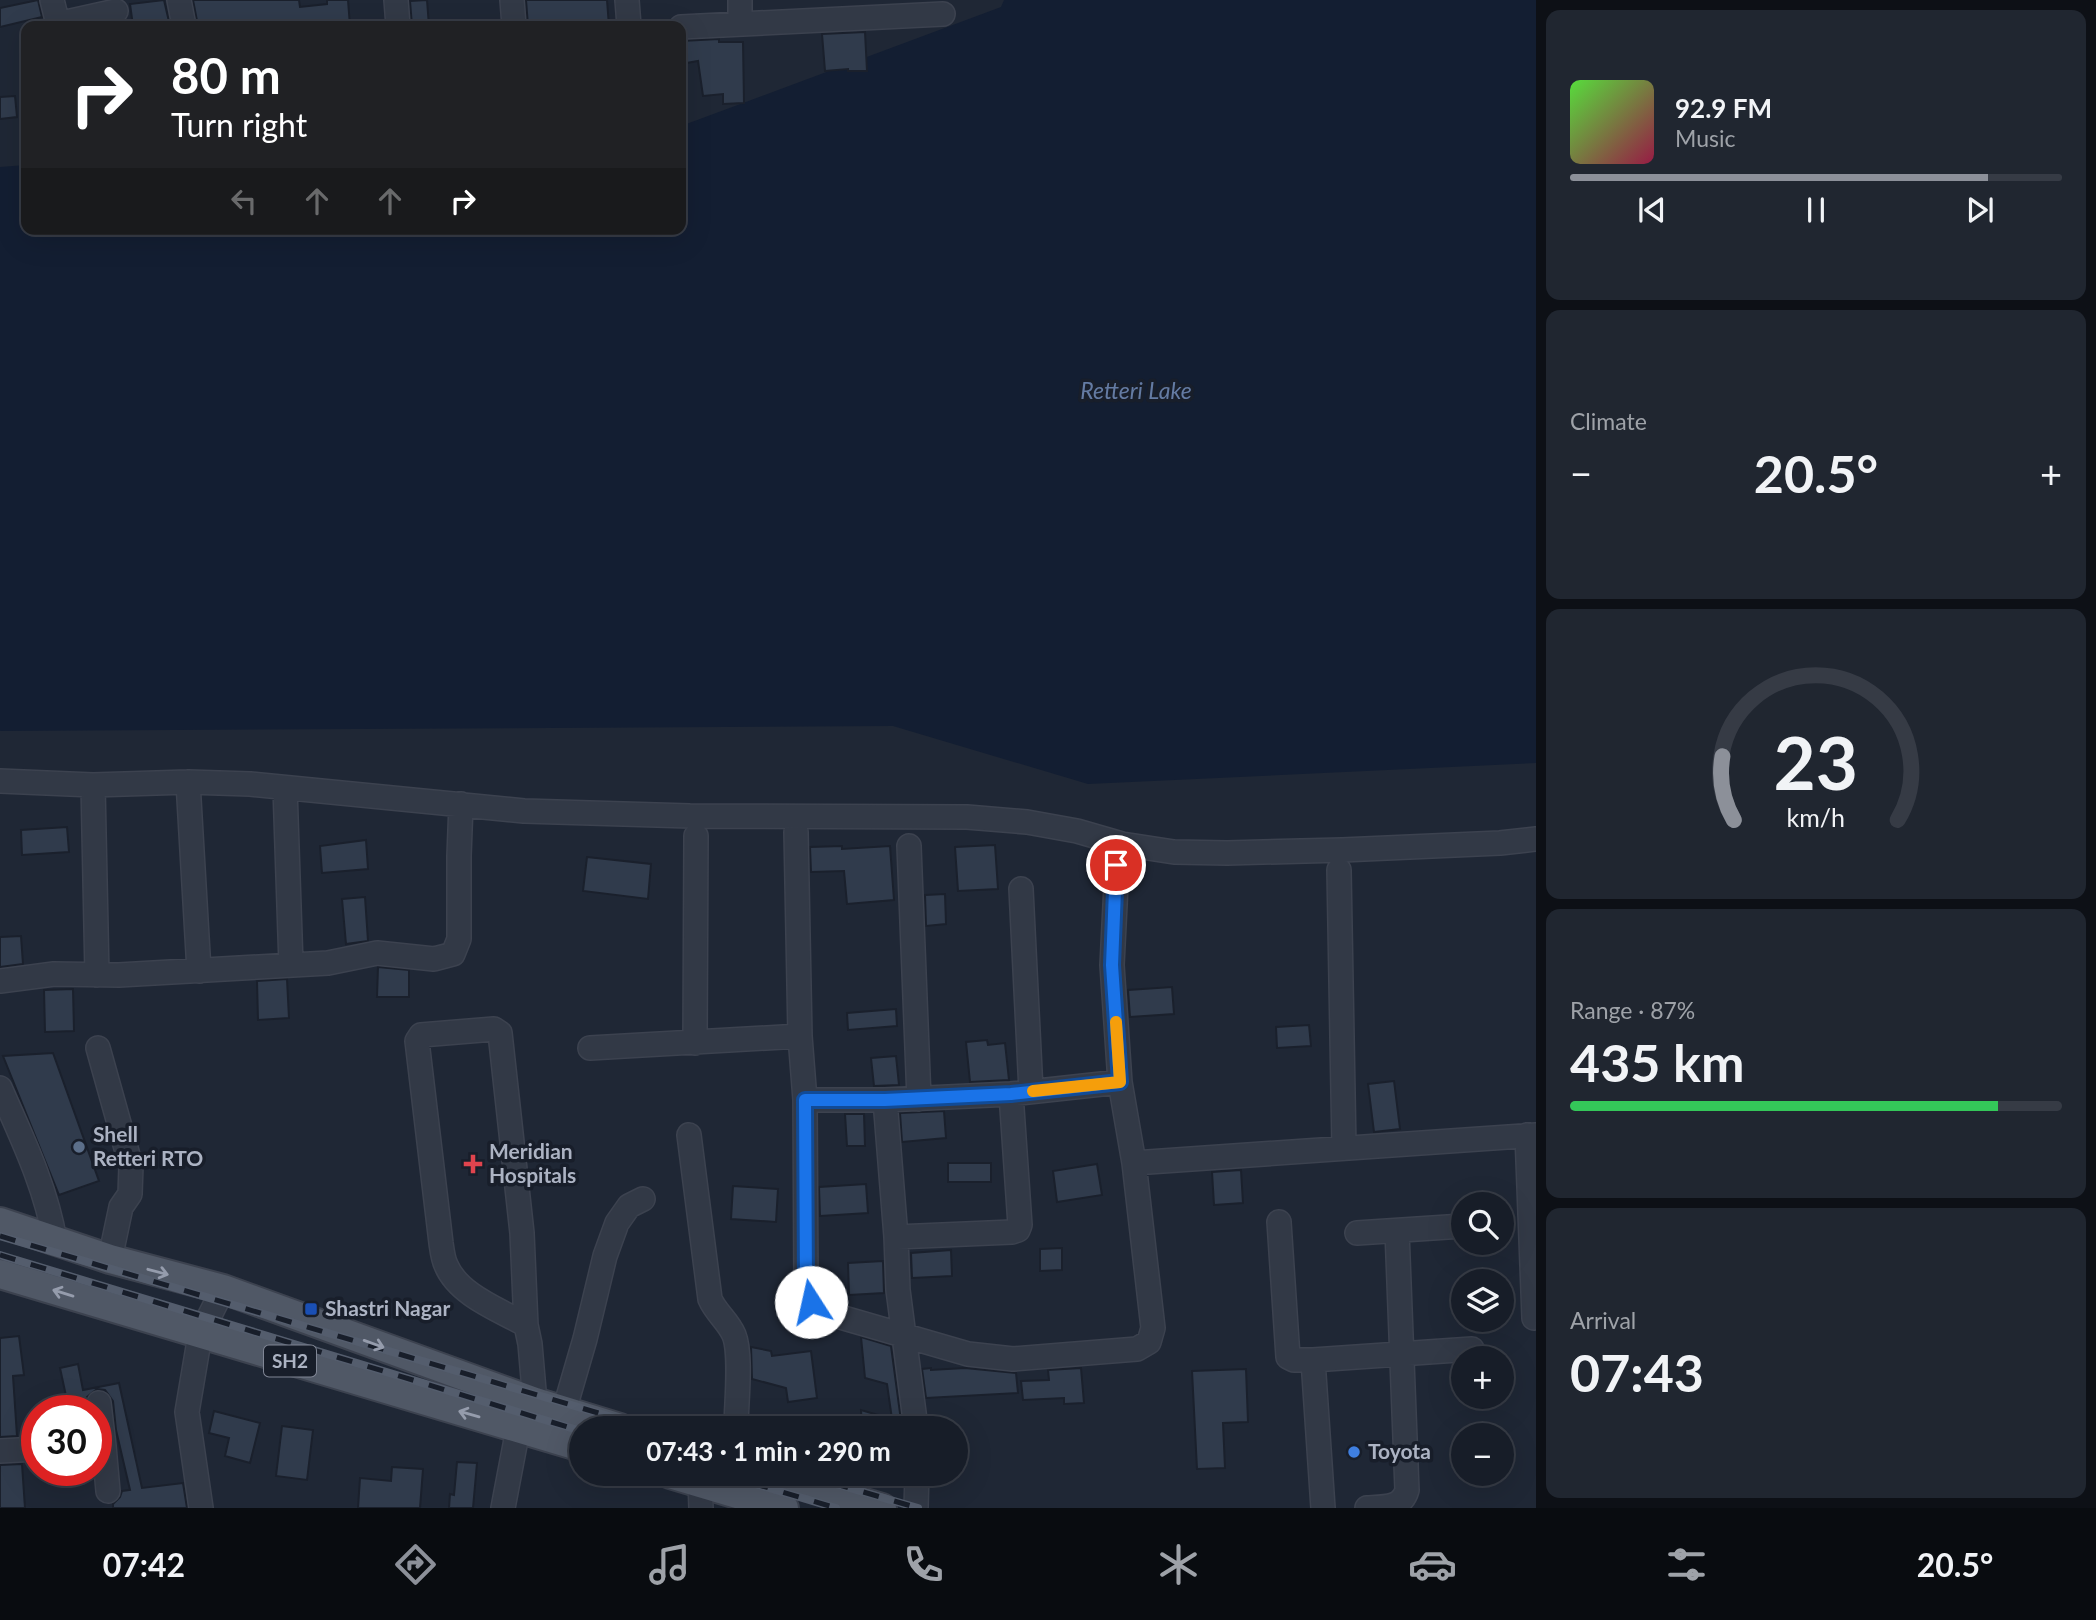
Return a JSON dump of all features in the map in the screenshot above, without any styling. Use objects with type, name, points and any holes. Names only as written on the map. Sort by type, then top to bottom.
[{"type":"main road","name":"SH2","points":[[0,1222],[110,1259],[223,1289],[580,1416]]},
{"type":"main road","name":"SH2","points":[[0,1276],[569,1444]]},
{"type":"main road","points":[[808,1486],[882,1508]]},
{"type":"main road","points":[[701,1495],[784,1508]]},
{"type":"street","points":[[179,0],[183,21]]},
{"type":"street","points":[[396,0],[398,21]]},
{"type":"street","points":[[512,0],[514,21]]},
{"type":"street","points":[[627,0],[629,21]]},
{"type":"street","points":[[740,0],[740,24]]},
{"type":"street","points":[[686,27],[740,24],[822,10],[943,14]]},
{"type":"street","points":[[75,21],[117,11]]},
{"type":"street","points":[[0,781],[93,785],[188,782],[285,788],[524,811],[967,817],[1027,822],[1077,831],[1122,844],[1174,852],[1342,850],[1536,839]]},
{"type":"street","points":[[188,782],[199,971]]},
{"type":"street","points":[[93,785],[97,975]]},
{"type":"street","points":[[285,788],[291,965]]},
{"type":"street","points":[[0,981],[54,974],[97,975],[291,965],[328,962],[377,953],[434,959],[453,954],[459,939],[458,856],[461,804]]},
{"type":"street","points":[[796,832],[800,1036],[805,1100],[806,1285],[811,1302],[823,1311],[968,1354],[1013,1359],[1137,1349],[1149,1342],[1153,1328],[1134,1163],[1120,1082],[1112,965],[1116,865]]},
{"type":"street","points":[[695,1043],[696,835]]},
{"type":"street","points":[[909,846],[919,1099]]},
{"type":"street","points":[[1339,870],[1344,1148]]},
{"type":"street","points":[[896,1237],[1012,1232],[1020,1225],[1021,889]]},
{"type":"street","points":[[526,1325],[471,1293],[456,1281],[446,1265],[441,1243],[417,1041],[421,1035],[494,1029],[500,1033],[522,1233],[526,1325],[535,1402]]},
{"type":"street","points":[[590,1048],[800,1036]]},
{"type":"street","points":[[98,1048],[131,1166],[132,1182],[130,1194],[121,1206],[110,1259]]},
{"type":"street","points":[[805,1100],[919,1099],[1021,1093],[1120,1082]]},
{"type":"street","points":[[0,1088],[43,1187],[51,1213],[55,1241]]},
{"type":"street","points":[[885,1100],[898,1290],[914,1416]]},
{"type":"street","points":[[690,1135],[710,1299],[716,1312],[735,1337],[736,1416]]},
{"type":"street","points":[[1134,1163],[1531,1135],[1534,1318]]},
{"type":"street","points":[[564,1411],[605,1256],[617,1223],[629,1206],[643,1199]]},
{"type":"street","points":[[1279,1222],[1288,1357],[1294,1360],[1312,1360],[1451,1351]]},
{"type":"street","points":[[1357,1233],[1451,1227]]},
{"type":"street","points":[[1367,1508],[1396,1506],[1404,1500],[1407,1490],[1397,1231]]},
{"type":"street","points":[[201,1508],[187,1412],[200,1335],[223,1289]]},
{"type":"street","points":[[1312,1360],[1323,1508]]},
{"type":"street","points":[[503,1508],[518,1429]]},
{"type":"street","points":[[0,1451],[21,1450]]},
{"type":"street","points":[[107,1486],[108,1491]]},
{"type":"street","points":[[916,1508],[917,1486]]},
{"type":"water","name":"Retteri Lake","points":[[1004,0],[1536,0],[1536,763],[1088,784],[893,726],[0,731],[0,167],[21,165],[21,235],[686,235],[686,124],[1001,7]]},
{"type":"building","points":[[38,0],[42,17],[0,27],[0,8]]},
{"type":"building","points":[[164,0],[169,21],[132,21],[130,4]]},
{"type":"building","points":[[193,0],[299,0],[300,7],[327,4],[327,0],[348,0],[350,21],[197,21]]},
{"type":"building","points":[[427,0],[429,21],[412,21],[410,1]]},
{"type":"building","points":[[526,0],[607,0],[609,21],[528,21]]},
{"type":"building","points":[[865,32],[867,71],[825,71],[822,34]]},
{"type":"building","points":[[719,39],[719,42],[743,42],[744,103],[723,104],[723,94],[703,96],[698,61],[686,63],[686,41]]},
{"type":"building","points":[[15,96],[17,117],[0,119],[0,97]]},
{"type":"building","points":[[67,827],[69,852],[22,855],[21,830]]},
{"type":"building","points":[[366,840],[368,869],[322,873],[320,846]]},
{"type":"building","points":[[995,845],[998,889],[958,891],[955,847]]},
{"type":"building","points":[[842,846],[842,849],[890,846],[894,900],[847,904],[844,871],[811,872],[810,847]]},
{"type":"building","points":[[587,857],[651,864],[648,899],[583,891]]},
{"type":"building","points":[[945,894],[946,924],[926,926],[925,895]]},
{"type":"building","points":[[365,897],[368,941],[346,944],[342,899]]},
{"type":"building","points":[[21,936],[23,964],[0,967],[0,937]]},
{"type":"building","points":[[378,967],[409,970],[409,997],[377,997]]},
{"type":"building","points":[[287,979],[289,1018],[258,1020],[257,981]]},
{"type":"building","points":[[1172,987],[1174,1014],[1130,1017],[1128,990]]},
{"type":"building","points":[[73,989],[74,1031],[45,1032],[44,990]]},
{"type":"building","points":[[896,1009],[897,1026],[848,1030],[847,1013]]},
{"type":"building","points":[[1309,1025],[1311,1046],[1277,1048],[1276,1027]]},
{"type":"building","points":[[987,1040],[988,1045],[1005,1043],[1009,1080],[970,1082],[966,1042]]},
{"type":"building","points":[[53,1053],[99,1181],[59,1195],[3,1056]]},
{"type":"building","points":[[896,1056],[899,1085],[874,1086],[871,1058]]},
{"type":"building","points":[[1394,1081],[1400,1129],[1374,1132],[1368,1084]]},
{"type":"building","points":[[944,1111],[946,1138],[902,1142],[900,1113]]},
{"type":"building","points":[[845,1114],[864,1114],[865,1146],[847,1146]]},
{"type":"building","points":[[948,1163],[991,1163],[991,1182],[948,1182]]},
{"type":"building","points":[[1097,1164],[1102,1195],[1057,1202],[1053,1171]]},
{"type":"building","points":[[1241,1170],[1243,1203],[1214,1205],[1212,1172]]},
{"type":"building","points":[[866,1184],[868,1213],[820,1216],[819,1187]]},
{"type":"building","points":[[733,1186],[778,1189],[776,1222],[731,1219]]},
{"type":"building","points":[[1062,1248],[1062,1270],[1040,1271],[1040,1249]]},
{"type":"building","points":[[951,1250],[952,1276],[912,1278],[911,1253]]},
{"type":"building","points":[[883,1261],[884,1293],[849,1295],[848,1263]]},
{"type":"building","points":[[19,1336],[24,1375],[13,1376],[17,1436],[0,1437],[0,1338]]},
{"type":"building","points":[[861,1337],[891,1346],[900,1416],[892,1416],[887,1384],[865,1378]]},
{"type":"building","points":[[751,1347],[771,1351],[772,1356],[811,1351],[817,1398],[788,1402],[786,1388],[752,1379]]},
{"type":"building","points":[[78,1364],[83,1390],[119,1383],[142,1488],[183,1483],[187,1508],[113,1508],[122,1491],[130,1490],[116,1430],[112,1395],[97,1389],[90,1395],[66,1395],[60,1368]]},
{"type":"building","points":[[1081,1368],[1084,1403],[1064,1404],[1064,1398],[1023,1400],[1021,1381],[1049,1380],[1048,1370]]},
{"type":"building","points":[[922,1369],[1016,1373],[1018,1393],[926,1398]]},
{"type":"building","points":[[1246,1369],[1248,1422],[1223,1423],[1225,1468],[1197,1469],[1192,1371]]},
{"type":"building","points":[[861,1410],[882,1416],[861,1416]]},
{"type":"building","points":[[214,1411],[260,1423],[250,1463],[225,1456],[229,1438],[209,1433]]},
{"type":"building","points":[[282,1426],[313,1430],[307,1480],[276,1476]]},
{"type":"building","points":[[457,1462],[477,1463],[473,1508],[449,1508],[450,1494],[454,1495]]},
{"type":"building","points":[[21,1464],[25,1508],[0,1508],[0,1465]]},
{"type":"building","points":[[392,1467],[423,1469],[420,1508],[358,1508],[360,1478],[391,1481]]},
{"type":"railway","points":[[0,1236],[608,1416]]},
{"type":"railway","points":[[0,1255],[569,1427]]},
{"type":"railway","points":[[762,1486],[836,1508]]},
{"type":"railway","points":[[843,1486],[918,1508]]},
{"type":"slow traffic","points":[[1033,1091],[1120,1082],[1116,1022]]},
{"type":"place","name":"Shell Retteri RTO","points":[[79,1147]]},
{"type":"place","name":"Meridian Hospitals","points":[[473,1164]]},
{"type":"place","name":"Shastri Nagar","points":[[311,1309]]},
{"type":"place","name":"Toyota","points":[[1354,1452]]},
{"type":"route","points":[[811,1302],[806,1285],[805,1100],[885,1100],[1011,1094],[1120,1082],[1112,965],[1116,865]]}]
